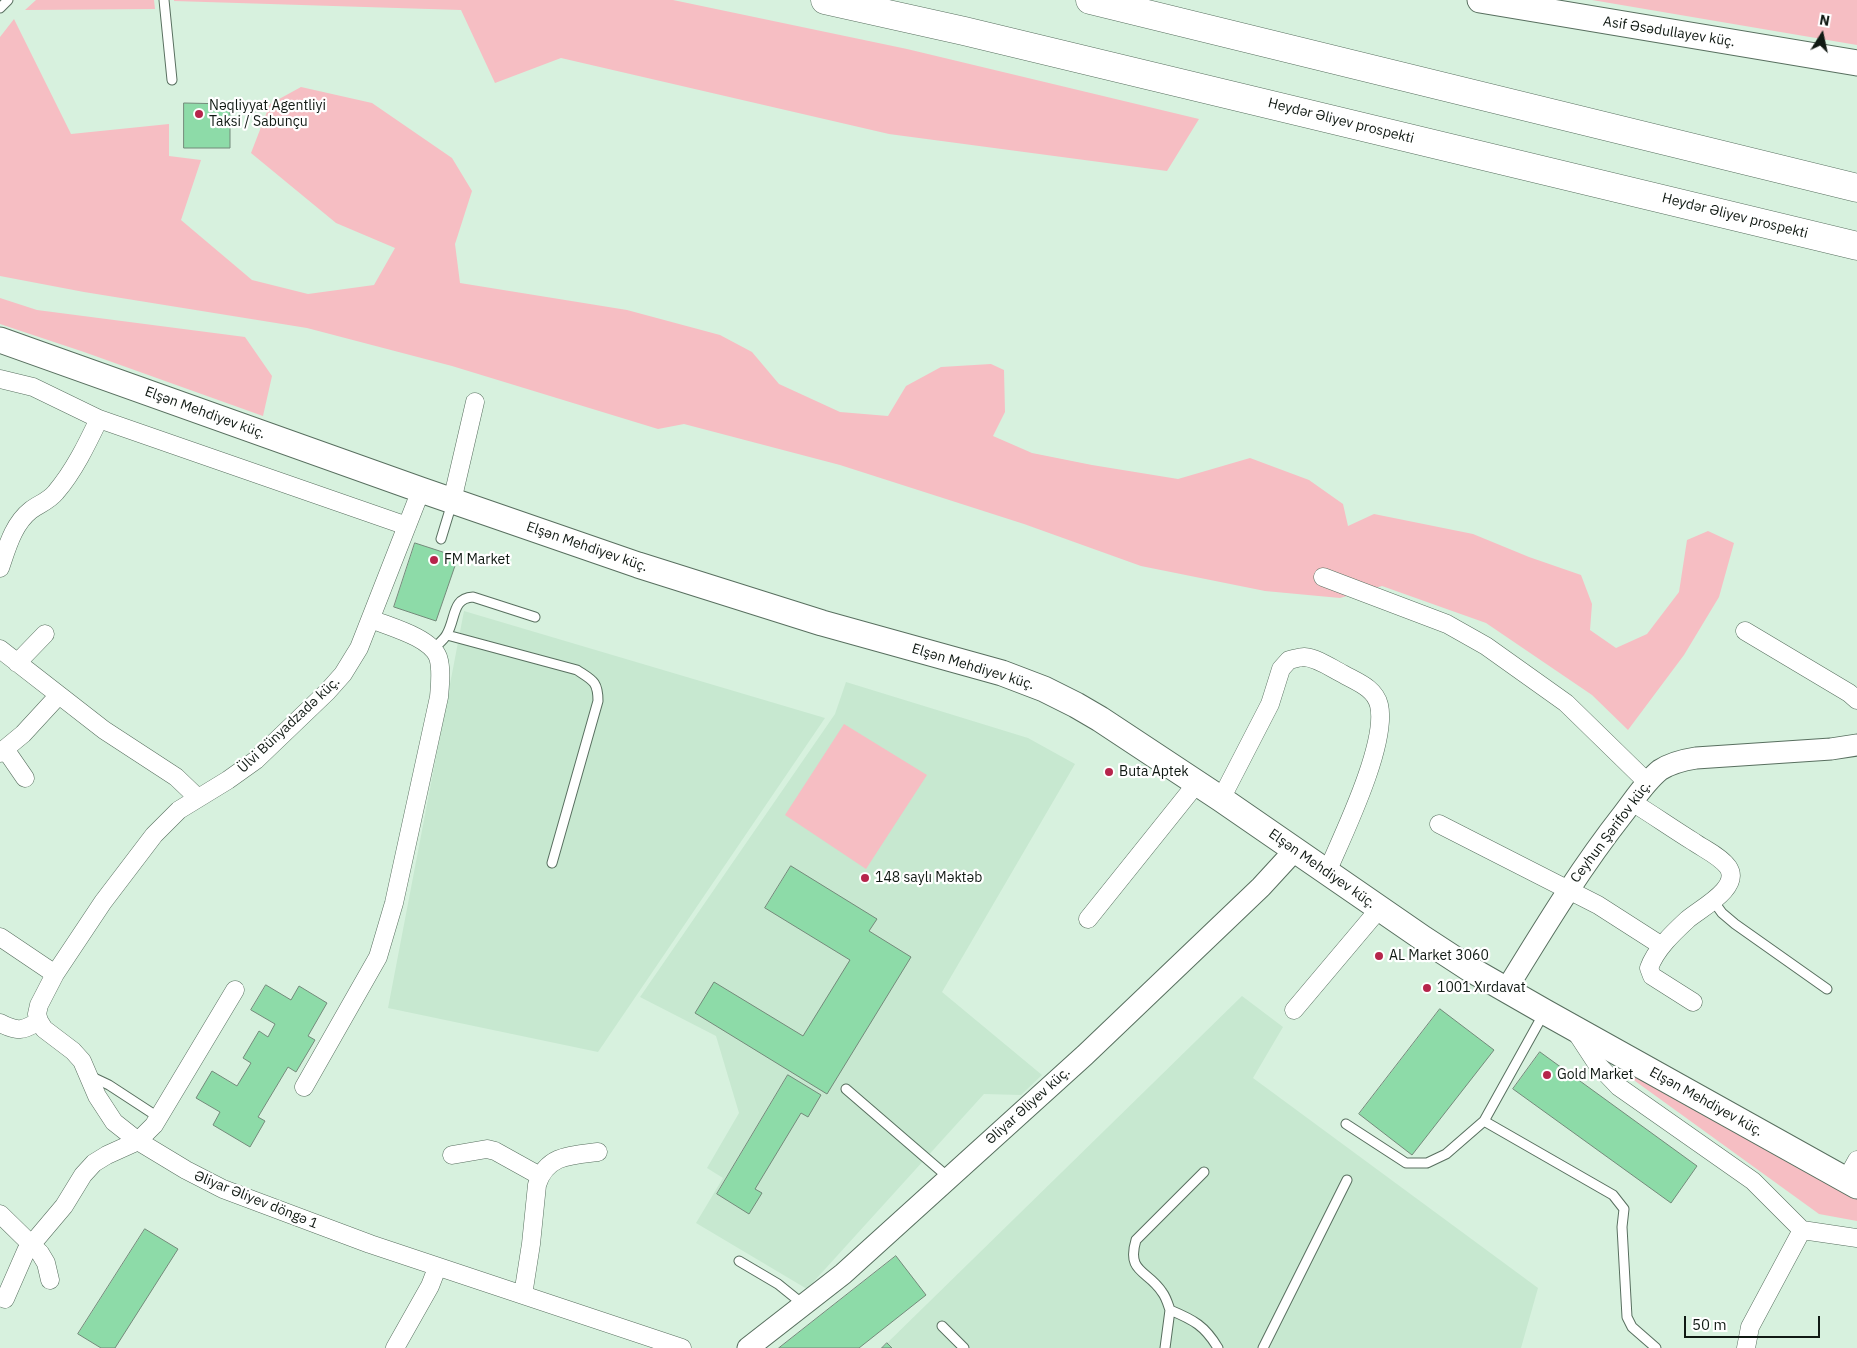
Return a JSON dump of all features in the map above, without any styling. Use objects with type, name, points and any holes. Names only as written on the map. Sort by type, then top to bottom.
[{"type":"highway","name":"Heydər Əliyev prospekti","points":[[825,0],[964,30],[1857,246]]},
{"type":"highway","points":[[1090,0],[1857,188]]},
{"type":"main road","name":"Asif Əsədullayev küç.","points":[[1480,0],[1857,63]]},
{"type":"main road","name":"Elşən Mehdiyev küç.","points":[[0,340],[420,490],[707,587],[822,623],[1002,673],[1044,689],[1076,705],[1197,783],[1424,939],[1506,990],[1853,1175]]},
{"type":"street","points":[[0,379],[33,387],[99,418],[407,526]]},
{"type":"street","points":[[452,501],[475,402]]},
{"type":"street","points":[[0,568],[8,541],[24,517],[51,498],[58,490],[84,449],[99,418]]},
{"type":"street","name":"Ülvi Bünyadzadə küç.","points":[[198,798],[256,760],[327,692],[343,674],[359,648],[420,490]]},
{"type":"street","points":[[1323,577],[1446,624],[1486,646],[1566,703],[1648,782]]},
{"type":"street","points":[[304,1087],[378,956],[416,805],[439,696],[438,658],[433,649],[423,640],[371,619]]},
{"type":"street","points":[[1745,631],[1849,693],[1857,700]]},
{"type":"street","points":[[17,662],[45,634]]},
{"type":"street","points":[[0,650],[58,696],[127,746],[176,777],[198,798],[179,810],[154,835],[103,902],[55,974],[39,1005],[37,1014],[39,1020],[28,1028],[19,1030],[9,1028],[0,1023]]},
{"type":"street","points":[[1221,799],[1270,704],[1281,669],[1289,660],[1305,657],[1316,660],[1369,688],[1379,704],[1381,726],[1368,772],[1328,872]]},
{"type":"street","points":[[25,778],[3,751],[23,734],[58,696]]},
{"type":"street","name":"Ceyhun Şərifov küç.","points":[[1506,990],[1568,890],[1605,837],[1648,782],[1660,770],[1678,761],[1696,758],[1831,749],[1857,745]]},
{"type":"street","points":[[1088,919],[1197,783]]},
{"type":"street","points":[[1632,802],[1714,855],[1728,867],[1730,877],[1728,885],[1714,902],[1688,920],[1662,946],[1649,968],[1652,976],[1693,1002]]},
{"type":"street","points":[[1439,824],[1598,906],[1662,946]]},
{"type":"street","name":"Əliyar Əliyev küç.","points":[[748,1348],[843,1274],[1085,1055],[1261,887],[1295,850]]},
{"type":"street","points":[[1294,1010],[1380,908]]},
{"type":"street","points":[[0,937],[55,974]]},
{"type":"street","points":[[5,1299],[19,1264],[32,1244],[64,1206],[83,1176],[94,1163],[138,1141],[148,1132],[235,990]]},
{"type":"street","name":"Əliyar Əliyev döngə 1","points":[[39,1020],[44,1029],[73,1051],[82,1061],[97,1096],[114,1122],[138,1141],[186,1170],[223,1189],[437,1268],[682,1348]]},
{"type":"street","points":[[1573,1027],[1597,1064],[1619,1087],[1753,1181],[1802,1230],[1857,1238]]},
{"type":"street","points":[[452,1155],[487,1150],[495,1151],[540,1176]]},
{"type":"street","points":[[523,1295],[529,1261],[537,1185],[540,1176],[548,1164],[563,1157],[598,1152]]},
{"type":"street","points":[[0,1214],[40,1253],[46,1263],[50,1280]]},
{"type":"street","points":[[1746,1348],[1750,1327],[1802,1230]]},
{"type":"street","points":[[395,1348],[426,1294],[437,1268]]},
{"type":"lane","points":[[0,8],[8,0]]},
{"type":"lane","points":[[164,0],[172,80]]},
{"type":"lane","points":[[441,539],[452,501]]},
{"type":"lane","points":[[433,649],[447,635],[459,601],[464,598],[473,597],[535,616]]},
{"type":"lane","points":[[447,635],[576,670],[591,679],[598,688],[598,700],[552,863]]},
{"type":"lane","points":[[1714,902],[1722,913],[1735,924],[1827,989]]},
{"type":"lane","points":[[1346,1124],[1406,1163],[1427,1164],[1446,1154],[1484,1121],[1545,1012]]},
{"type":"lane","points":[[89,1076],[109,1085],[158,1117]]},
{"type":"lane","points":[[846,1089],[949,1178]]},
{"type":"lane","points":[[1484,1121],[1613,1195],[1624,1209],[1622,1227],[1627,1317],[1632,1327],[1656,1348]]},
{"type":"lane","points":[[1165,1348],[1170,1310],[1162,1292],[1136,1265],[1132,1254],[1136,1240],[1204,1172]]},
{"type":"lane","points":[[1263,1348],[1347,1180]]},
{"type":"lane","points":[[739,1261],[778,1284],[804,1305]]},
{"type":"lane","points":[[1170,1310],[1193,1319],[1211,1336],[1218,1348]]},
{"type":"lane","points":[[942,1326],[964,1348]]},
{"type":"shaded area","points":[[36,0],[154,0],[155,9],[25,10]]},
{"type":"shaded area","points":[[174,0],[673,0],[907,49],[1199,119],[1167,171],[889,134],[561,58],[495,83],[461,10]]},
{"type":"shaded area","points":[[1592,0],[1857,0],[1857,45]]},
{"type":"shaded area","points":[[14,19],[71,134],[169,124],[169,156],[201,160],[181,220],[252,280],[308,294],[374,285],[395,248],[336,223],[251,153],[270,104],[301,87],[372,103],[452,158],[472,191],[455,244],[460,283],[627,310],[720,335],[752,352],[779,384],[840,412],[888,416],[906,386],[941,367],[991,364],[1004,370],[1005,412],[993,436],[1032,453],[1178,479],[1250,458],[1309,480],[1343,504],[1348,526],[1374,514],[1473,534],[1529,557],[1581,575],[1592,604],[1590,630],[1616,648],[1647,634],[1679,592],[1687,540],[1708,531],[1734,543],[1719,597],[1684,655],[1628,730],[1592,695],[1486,623],[1382,586],[1340,598],[1265,591],[1141,566],[1024,524],[840,465],[684,424],[658,429],[452,366],[307,328],[84,292],[0,276],[0,37]]},
{"type":"shaded area","points":[[0,298],[37,310],[245,337],[272,376],[263,416],[0,324]]},
{"type":"shaded area","points":[[464,611],[825,718],[598,1052],[388,1008]]},
{"type":"shaded area","name":"148 saylı Məktəb","points":[[846,682],[1028,738],[1075,764],[942,992],[1042,1075],[1021,1095],[984,1094],[807,1289],[696,1223],[723,1178],[707,1168],[739,1113],[716,1036],[640,997],[835,714]]},
{"type":"shaded area","points":[[844,724],[927,775],[866,869],[785,815]]},
{"type":"shaded area","points":[[1242,996],[1283,1027],[1253,1078],[1538,1288],[1521,1348],[882,1348]]},
{"type":"shaded area","points":[[1626,1071],[1857,1197],[1857,1221],[1819,1214],[1624,1073]]},
{"type":"building","points":[[184,103],[230,104],[230,148],[184,148]]},
{"type":"building","points":[[415,543],[458,557],[436,621],[394,607]]},
{"type":"building","points":[[791,866],[877,919],[869,931],[911,957],[827,1094],[695,1013],[714,982],[803,1036],[850,960],[765,908]]},
{"type":"building","points":[[266,985],[291,1000],[299,986],[327,1003],[308,1036],[315,1040],[296,1072],[288,1067],[258,1117],[265,1121],[250,1147],[213,1125],[220,1112],[196,1098],[212,1071],[237,1086],[251,1063],[243,1058],[259,1031],[268,1037],[275,1024],[251,1010]]},
{"type":"building","points":[[1440,1009],[1494,1050],[1412,1155],[1359,1114]]},
{"type":"building","points":[[1540,1052],[1697,1166],[1671,1203],[1513,1089]]},
{"type":"building","points":[[788,1075],[821,1095],[808,1117],[801,1113],[755,1189],[762,1193],[749,1214],[717,1194]]},
{"type":"building","points":[[145,1229],[178,1249],[115,1348],[101,1348],[78,1334]]},
{"type":"building","points":[[896,1256],[926,1295],[859,1348],[779,1348]]},
{"type":"building","points":[[887,1343],[892,1348],[882,1348]]},
{"type":"place","name":"Nəqliyyat Agentliyi Taksi / Sabunçu","points":[[199,114]]},
{"type":"place","name":"FM Market","points":[[434,560]]},
{"type":"place","name":"Buta Aptek","points":[[1109,772]]},
{"type":"place","name":"148 saylı Məktəb","points":[[865,878]]},
{"type":"place","name":"AL Market 3060","points":[[1379,956]]},
{"type":"place","name":"1001 Xırdavat","points":[[1427,988]]},
{"type":"place","name":"Gold Market","points":[[1547,1075]]}]
